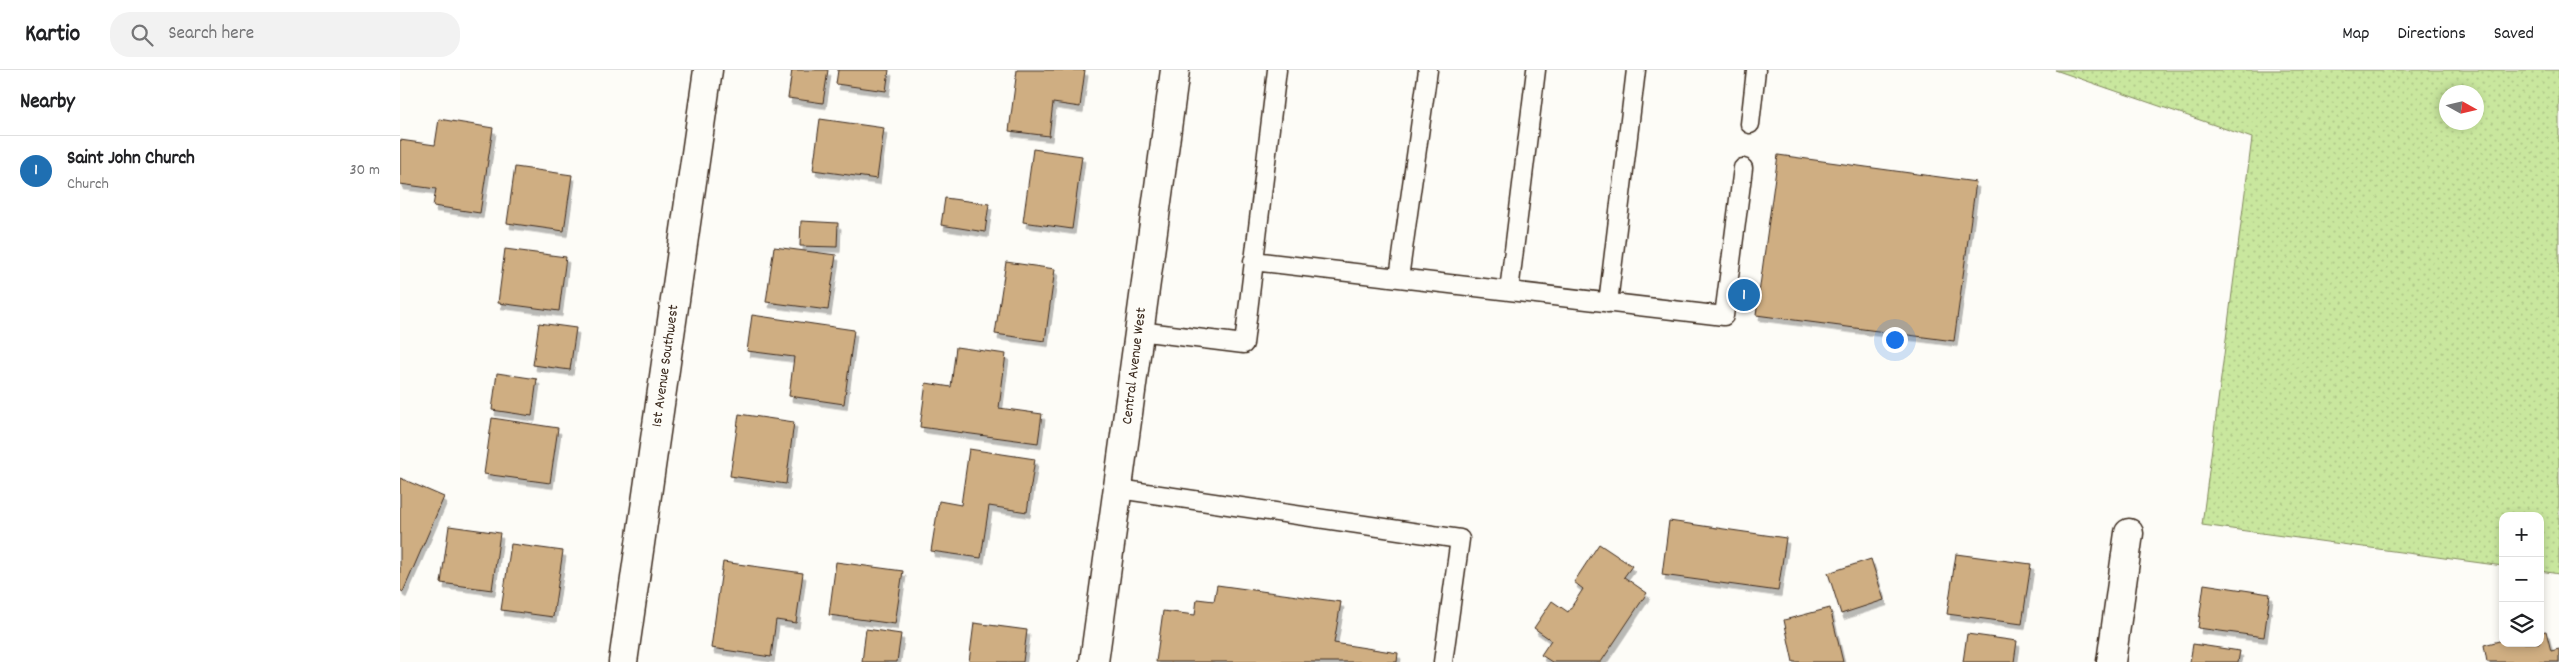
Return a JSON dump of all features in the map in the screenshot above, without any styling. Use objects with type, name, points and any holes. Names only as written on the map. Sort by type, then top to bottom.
[{"type":"street","name":"1st Avenue Southwest","points":[[624,662],[708,70]]},
{"type":"street","name":"Central Avenue West","points":[[1094,662],[1120,489],[1139,331],[1175,70]]},
{"type":"street","points":[[2111,662],[2129,533]]},
{"type":"lane","points":[[1139,331],[1244,344],[1277,70]]},
{"type":"lane","points":[[1399,278],[1428,70]]},
{"type":"lane","points":[[1509,291],[1536,70]]},
{"type":"lane","points":[[1608,303],[1636,70]]},
{"type":"lane","points":[[1750,124],[1756,70]]},
{"type":"lane","points":[[1253,261],[1724,316],[1743,168]]},
{"type":"lane","points":[[1120,489],[1460,539],[1443,662]]},
{"type":"green space","points":[[2055,70],[2559,70],[2559,574],[2544,572],[2544,512],[2499,512],[2499,565],[2202,525],[2252,138]]},
{"type":"building","points":[[792,70],[828,70],[823,103],[788,98]]},
{"type":"building","points":[[838,70],[889,70],[886,91],[836,84]]},
{"type":"building","points":[[1017,70],[1085,70],[1080,107],[1053,103],[1049,136],[1009,131]]},
{"type":"building","points":[[439,119],[493,128],[480,213],[433,206],[436,189],[400,184],[400,140],[435,145]]},
{"type":"building","points":[[820,119],[884,128],[877,179],[813,170]]},
{"type":"building","points":[[1033,149],[1082,156],[1072,229],[1023,222]]},
{"type":"building","points":[[1778,155],[1976,182],[1954,341],[1756,315]]},
{"type":"building","points":[[515,167],[572,175],[564,231],[507,223]]},
{"type":"building","points":[[945,198],[989,204],[985,232],[941,225]]},
{"type":"building","points":[[801,221],[838,223],[837,247],[800,246]]},
{"type":"building","points":[[774,247],[836,255],[828,310],[766,302]]},
{"type":"building","points":[[505,249],[566,257],[559,311],[498,303]]},
{"type":"building","points":[[1006,262],[1055,269],[1045,341],[995,334]]},
{"type":"building","points":[[752,315],[854,330],[844,404],[789,396],[794,357],[747,351]]},
{"type":"building","points":[[539,323],[576,328],[570,370],[533,365]]},
{"type":"building","points":[[956,347],[1006,354],[999,408],[1042,414],[1038,443],[920,427],[926,383],[951,387]]},
{"type":"building","points":[[497,373],[537,379],[532,416],[492,410]]},
{"type":"building","points":[[739,414],[794,422],[786,484],[730,476]]},
{"type":"building","points":[[492,418],[558,428],[550,483],[484,474]]},
{"type":"building","points":[[969,449],[1035,459],[1027,512],[989,506],[981,558],[931,551],[939,501],[961,505]]},
{"type":"building","points":[[400,478],[444,497],[403,592],[400,590]]},
{"type":"building","points":[[1669,521],[1786,538],[1778,591],[1662,575]]},
{"type":"building","points":[[449,526],[500,533],[492,590],[441,583]]},
{"type":"building","points":[[511,544],[563,551],[553,617],[501,610]]},
{"type":"building","points":[[1599,544],[1632,566],[1624,577],[1647,593],[1601,662],[1552,662],[1541,655],[1551,640],[1534,628],[1552,601],[1568,612],[1583,589],[1574,582]]},
{"type":"building","points":[[1956,554],[2031,564],[2022,624],[1947,614]]},
{"type":"building","points":[[1871,559],[1884,600],[1841,614],[1828,573]]},
{"type":"building","points":[[723,562],[803,573],[796,623],[776,620],[771,657],[711,648]]},
{"type":"building","points":[[836,562],[903,571],[895,624],[829,615]]},
{"type":"building","points":[[2204,584],[2270,594],[2264,637],[2198,628]]},
{"type":"building","points":[[1217,585],[1341,602],[1334,643],[1398,653],[1397,662],[1156,662],[1163,611],[1195,615],[1197,599],[1214,601]]},
{"type":"building","points":[[1830,608],[1843,662],[1793,662],[1784,620]]},
{"type":"building","points":[[974,623],[1027,630],[1023,662],[969,662]]},
{"type":"building","points":[[866,629],[901,634],[897,662],[862,662]]},
{"type":"building","points":[[2544,631],[2546,631],[2551,651],[2559,649],[2559,662],[2487,662],[2484,645],[2499,641],[2499,647],[2544,647]]},
{"type":"building","points":[[1967,634],[2017,641],[2014,662],[1963,662]]},
{"type":"building","points":[[2193,644],[2240,651],[2238,662],[2190,662]]},
{"type":"place","name":"Saint John Church","points":[[1744,295]]}]
